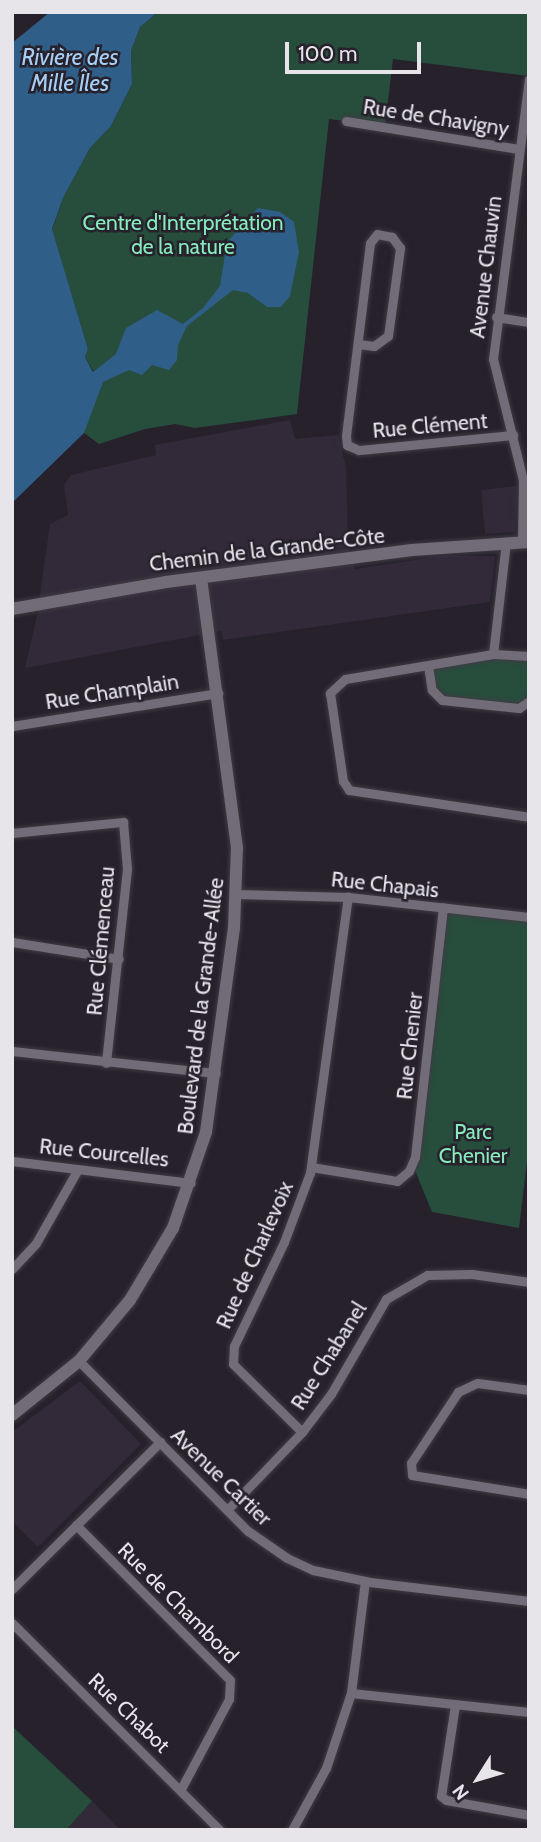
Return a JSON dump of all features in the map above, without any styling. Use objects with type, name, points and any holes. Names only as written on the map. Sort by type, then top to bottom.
[{"type":"street","name":"Avenue Chauvin","points":[[526,542],[524,487],[493,359],[496,317],[529,79]]},
{"type":"street","name":"Rue de Chavigny","points":[[346,121],[519,149]]},
{"type":"street","points":[[377,234],[392,237],[400,248],[388,336],[374,346],[358,344],[370,243],[377,234]]},
{"type":"street","points":[[496,317],[529,322]]},
{"type":"street","name":"Rue Clément","points":[[358,344],[346,438],[350,448],[513,435]]},
{"type":"street","points":[[493,654],[506,542]]},
{"type":"street","name":"Chemin de la Grande-Côte","points":[[12,609],[201,578],[506,542],[526,542]]},
{"type":"street","name":"Boulevard de la Grande-Allée","points":[[12,1415],[79,1361],[147,1275],[191,1183],[216,1073],[237,894],[234,805],[201,578]]},
{"type":"street","points":[[529,656],[493,654],[428,666],[335,684],[330,693],[343,781],[360,794],[529,817]]},
{"type":"street","points":[[428,666],[432,690],[442,699],[519,708],[529,701]]},
{"type":"street","name":"Rue Champlain","points":[[12,726],[218,693]]},
{"type":"street","name":"Rue Clémenceau","points":[[12,834],[123,822],[127,869],[106,1063]]},
{"type":"street","name":"Rue Chapais","points":[[237,894],[348,897],[529,917]]},
{"type":"street","name":"Rue de Charlevoix","points":[[302,1432],[233,1364],[233,1346],[284,1242],[311,1167],[348,897]]},
{"type":"street","name":"Rue Chenier","points":[[311,1167],[397,1181],[409,1171],[415,1157],[443,908]]},
{"type":"street","points":[[12,942],[119,959]]},
{"type":"street","points":[[12,1051],[216,1073]]},
{"type":"street","name":"Rue Courcelles","points":[[12,1161],[191,1183]]},
{"type":"street","points":[[12,1269],[36,1243],[78,1169]]},
{"type":"street","name":"Rue Chabanel","points":[[227,1510],[302,1432],[331,1394],[386,1299],[407,1284],[427,1275],[472,1274],[529,1282]]},
{"type":"street","name":"Avenue Cartier","points":[[79,1361],[227,1510],[287,1558],[313,1570],[365,1581],[529,1601]]},
{"type":"street","points":[[529,1390],[477,1382],[458,1392],[411,1463],[412,1475],[529,1494]]},
{"type":"street","points":[[12,1589],[160,1442]]},
{"type":"street","name":"Rue de Chambord","points":[[76,1525],[230,1680],[229,1699],[181,1788]]},
{"type":"street","points":[[292,1830],[326,1768],[351,1693],[365,1581]]},
{"type":"street","name":"Rue Chabot","points":[[12,1623],[181,1788],[220,1830]]},
{"type":"street","points":[[351,1693],[529,1712]]},
{"type":"street","points":[[455,1705],[441,1796],[446,1800],[529,1815]]},
{"type":"shaded area","points":[[290,420],[295,439],[338,435],[346,467],[348,544],[355,569],[442,556],[495,556],[490,602],[223,640],[221,631],[25,668],[37,616],[50,524],[68,515],[64,485],[71,475],[156,455],[155,445]]},
{"type":"shaded area","points":[[517,486],[515,532],[485,534],[481,490]]},
{"type":"shaded area","points":[[80,1381],[141,1444],[38,1547],[12,1521],[12,1432]]},
{"type":"shaded area","points":[[92,1801],[120,1830],[66,1830]]},
{"type":"green space","name":"Centre d'Interprétation de la nature","points":[[158,12],[529,12],[529,76],[393,59],[385,126],[329,119],[297,414],[195,428],[175,424],[145,429],[99,444],[84,433],[94,372],[85,357],[88,349],[52,230],[63,198],[90,148],[111,126],[132,84],[131,51],[140,27]]},
{"type":"green space","points":[[493,654],[529,656],[529,701],[519,708],[442,700],[432,690],[428,666]]},
{"type":"green space","name":"Parc Chenier","points":[[443,908],[529,917],[529,1145],[519,1228],[432,1212],[414,1168]]},
{"type":"green space","points":[[12,1726],[92,1801],[66,1830],[12,1830]]},
{"type":"water","name":"Rivière des Mille Îles","points":[[50,12],[158,12],[140,27],[131,51],[132,84],[111,126],[90,148],[63,198],[52,229],[88,349],[85,357],[93,372],[116,354],[126,328],[157,310],[183,324],[203,308],[220,286],[227,242],[258,208],[280,212],[294,222],[299,252],[290,296],[281,307],[267,307],[248,293],[233,290],[187,326],[178,345],[177,360],[169,370],[152,365],[142,375],[129,370],[103,382],[84,433],[12,503],[12,43]]}]
